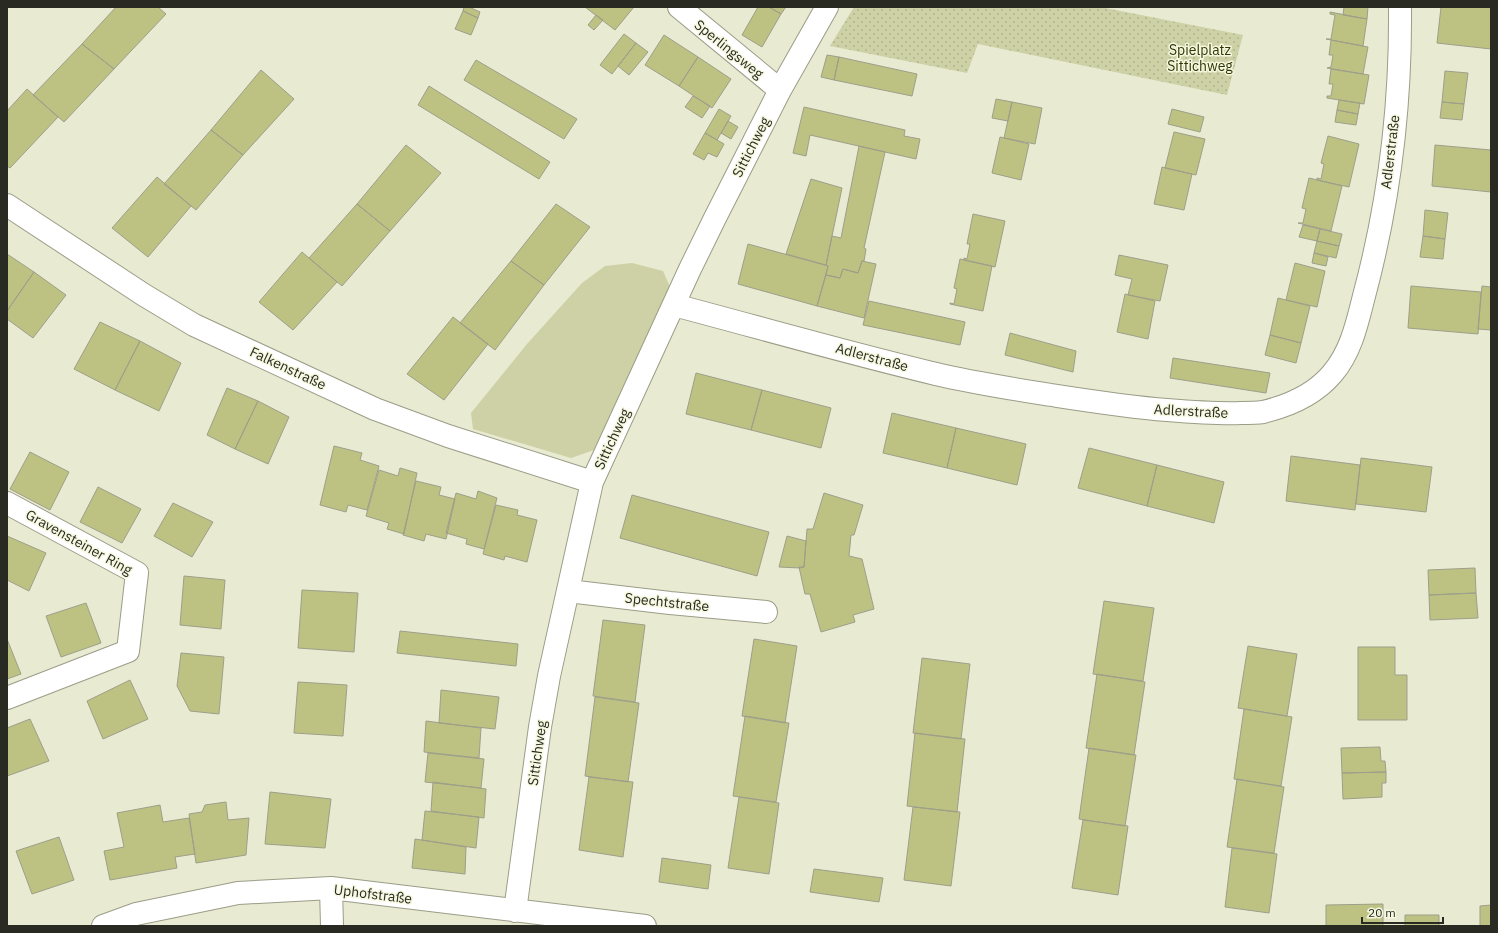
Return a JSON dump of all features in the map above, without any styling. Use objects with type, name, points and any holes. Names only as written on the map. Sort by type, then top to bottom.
[{"type":"street","name":"Sperlingsweg","points":[[679,7],[780,90]]},
{"type":"street","name":"Sittichweg","points":[[515,911],[540,727],[550,668],[592,482],[693,263],[780,90],[827,7]]},
{"type":"street","name":"Adlerstraße","points":[[674,305],[937,374],[985,384],[1075,399],[1146,409],[1220,414],[1261,412],[1288,404],[1313,391],[1331,376],[1343,360],[1350,345],[1356,324],[1372,264],[1383,211],[1394,127],[1399,73],[1400,7]]},
{"type":"street","name":"Falkenstraße","points":[[7,205],[144,295],[194,325],[375,409],[448,436],[592,482]]},
{"type":"street","name":"Gravensteiner Ring","points":[[7,503],[137,573],[128,651],[7,698]]},
{"type":"street","name":"Spechtstraße","points":[[568,591],[766,612]]},
{"type":"street","name":"Uphofstraße","points":[[103,926],[136,914],[238,893],[331,888],[646,926]]},
{"type":"street","points":[[331,888],[332,926]]},
{"type":"green space","name":"Spielplatz Sittichweg","points":[[854,7],[1100,7],[1243,35],[1227,95],[978,44],[967,73],[830,46]]},
{"type":"green space","points":[[632,263],[663,271],[670,287],[594,450],[571,458],[473,429],[471,413],[527,344],[582,283],[605,266]]},
{"type":"building","points":[[116,7],[158,7],[166,14],[114,69],[82,44]]},
{"type":"building","points":[[464,7],[469,7],[480,12],[478,18],[463,11]]},
{"type":"building","points":[[585,7],[634,7],[615,30]]},
{"type":"building","points":[[758,7],[769,7],[781,14],[762,47],[742,35]]},
{"type":"building","points":[[769,7],[786,7],[781,14]]},
{"type":"building","points":[[1344,7],[1368,7],[1367,19],[1343,15]]},
{"type":"building","points":[[1441,7],[1491,7],[1491,49],[1437,43]]},
{"type":"building","points":[[463,11],[478,18],[471,35],[455,29]]},
{"type":"building","points":[[1330,12],[1367,19],[1363,46],[1326,39],[1331,39],[1335,15],[1330,14]]},
{"type":"building","points":[[596,15],[603,20],[594,30],[588,25]]},
{"type":"building","points":[[624,34],[636,43],[612,74],[600,65]]},
{"type":"building","points":[[664,35],[698,57],[679,86],[645,65]]},
{"type":"building","points":[[1331,40],[1368,47],[1363,74],[1327,68],[1331,67],[1333,55],[1329,55]]},
{"type":"building","points":[[636,43],[648,52],[629,75],[618,66]]},
{"type":"building","points":[[82,44],[114,69],[64,122],[33,95]]},
{"type":"building","points":[[827,55],[839,57],[834,80],[821,77]]},
{"type":"building","points":[[698,57],[731,79],[712,108],[679,86]]},
{"type":"building","points":[[839,57],[917,74],[912,96],[834,80]]},
{"type":"building","points":[[476,60],[577,119],[564,139],[464,80]]},
{"type":"building","points":[[1331,69],[1369,75],[1364,104],[1327,98],[1327,96],[1331,96],[1333,84],[1329,84]]},
{"type":"building","points":[[261,70],[294,99],[243,155],[211,130]]},
{"type":"building","points":[[1445,71],[1468,73],[1464,104],[1442,102]]},
{"type":"building","points":[[429,86],[550,162],[539,179],[418,105]]},
{"type":"building","points":[[27,89],[58,117],[10,168],[7,166],[7,111]]},
{"type":"building","points":[[693,96],[710,106],[702,118],[685,107]]},
{"type":"building","points":[[996,99],[1012,102],[1008,121],[992,118]]},
{"type":"building","points":[[1339,100],[1360,103],[1358,114],[1337,110]]},
{"type":"building","points":[[1012,102],[1042,108],[1035,144],[1004,138]]},
{"type":"building","points":[[1442,102],[1464,104],[1462,120],[1440,118]]},
{"type":"building","points":[[804,107],[905,130],[904,136],[920,139],[916,159],[810,135],[806,156],[793,153]]},
{"type":"building","points":[[719,109],[731,116],[717,140],[705,133]]},
{"type":"building","points":[[1172,109],[1204,117],[1200,132],[1168,124]]},
{"type":"building","points":[[1337,110],[1358,114],[1356,125],[1335,122]]},
{"type":"building","points":[[728,121],[738,127],[731,139],[721,133]]},
{"type":"building","points":[[211,130],[243,155],[196,210],[164,184]]},
{"type":"building","points":[[1174,132],[1205,139],[1196,175],[1165,168]]},
{"type":"building","points":[[705,133],[724,144],[717,157],[708,153],[704,160],[693,154]]},
{"type":"building","points":[[1328,136],[1359,144],[1349,187],[1317,180],[1317,178],[1321,179],[1324,164],[1321,163]]},
{"type":"building","points":[[1000,137],[1029,144],[1021,180],[992,173]]},
{"type":"building","points":[[406,145],[441,173],[390,231],[357,204]]},
{"type":"building","points":[[1435,145],[1491,150],[1491,192],[1432,186]]},
{"type":"building","points":[[859,146],[885,152],[864,248],[866,249],[864,261],[862,261],[858,273],[843,269],[840,278],[826,275],[828,266],[826,265],[832,236],[841,238]]},
{"type":"building","points":[[1162,167],[1192,174],[1184,210],[1154,204]]},
{"type":"building","points":[[157,177],[191,206],[148,257],[112,228]]},
{"type":"building","points":[[1309,178],[1342,186],[1331,231],[1298,223],[1303,223],[1306,209],[1302,208]]},
{"type":"building","points":[[811,179],[842,188],[826,265],[786,254]]},
{"type":"building","points":[[357,204],[390,231],[342,286],[309,258]]},
{"type":"building","points":[[556,204],[590,227],[544,285],[511,261]]},
{"type":"building","points":[[1425,210],[1448,213],[1445,239],[1423,236]]},
{"type":"building","points":[[973,214],[1005,221],[995,267],[964,260],[964,258],[967,259],[970,244],[967,244]]},
{"type":"building","points":[[1303,225],[1320,229],[1317,241],[1299,237]]},
{"type":"building","points":[[1320,229],[1342,234],[1339,246],[1317,241]]},
{"type":"building","points":[[1423,236],[1445,239],[1443,259],[1420,257]]},
{"type":"building","points":[[1317,241],[1339,246],[1336,258],[1314,253]]},
{"type":"building","points":[[748,244],[828,266],[817,306],[738,284]]},
{"type":"building","points":[[302,252],[337,282],[293,330],[259,302]]},
{"type":"building","points":[[1314,253],[1328,257],[1326,266],[1312,263]]},
{"type":"building","points":[[7,254],[34,272],[7,311]]},
{"type":"building","points":[[1119,255],[1168,265],[1160,301],[1128,295],[1132,279],[1115,275]]},
{"type":"building","points":[[960,259],[992,266],[983,311],[950,304],[954,304],[957,289],[954,288]]},
{"type":"building","points":[[511,261],[544,285],[495,350],[460,323]]},
{"type":"building","points":[[862,261],[876,264],[864,318],[817,306],[826,275],[840,278],[843,269],[858,273]]},
{"type":"building","points":[[1295,263],[1325,271],[1317,307],[1286,300]]},
{"type":"building","points":[[34,272],[66,295],[33,338],[7,319],[7,311]]},
{"type":"building","points":[[1411,286],[1481,292],[1478,334],[1408,328]]},
{"type":"building","points":[[1482,286],[1491,287],[1491,330],[1478,329]]},
{"type":"building","points":[[1125,294],[1155,301],[1148,339],[1117,332]]},
{"type":"building","points":[[1278,298],[1310,306],[1301,343],[1270,335]]},
{"type":"building","points":[[869,301],[965,322],[960,345],[863,325]]},
{"type":"building","points":[[453,317],[488,344],[444,400],[407,374]]},
{"type":"building","points":[[100,322],[140,341],[115,390],[74,369]]},
{"type":"building","points":[[1010,333],[1076,351],[1073,372],[1005,355]]},
{"type":"building","points":[[1270,335],[1301,343],[1296,363],[1265,355]]},
{"type":"building","points":[[140,341],[181,363],[159,411],[115,390]]},
{"type":"building","points":[[1173,358],[1270,373],[1266,393],[1170,378]]},
{"type":"building","points":[[696,373],[762,390],[751,430],[686,414]]},
{"type":"building","points":[[227,388],[258,401],[235,449],[207,435]]},
{"type":"building","points":[[762,390],[831,408],[821,448],[751,430]]},
{"type":"building","points":[[258,401],[289,417],[268,464],[235,449]]},
{"type":"building","points":[[892,413],[956,428],[947,468],[883,453]]},
{"type":"building","points":[[956,428],[1026,444],[1017,485],[947,468]]},
{"type":"building","points":[[334,446],[362,453],[360,460],[379,466],[367,510],[348,505],[346,512],[320,505]]},
{"type":"building","points":[[1089,448],[1157,465],[1147,506],[1078,488]]},
{"type":"building","points":[[30,452],[69,472],[50,510],[10,489]]},
{"type":"building","points":[[1291,456],[1360,465],[1355,510],[1286,501]]},
{"type":"building","points":[[1361,458],[1432,467],[1426,512],[1356,504]]},
{"type":"building","points":[[1157,465],[1224,482],[1214,523],[1147,506]]},
{"type":"building","points":[[400,468],[417,473],[404,534],[387,529],[389,523],[366,516],[379,470],[398,476]]},
{"type":"building","points":[[416,481],[441,487],[439,495],[455,499],[446,539],[426,534],[424,541],[403,535]]},
{"type":"building","points":[[98,487],[141,509],[122,543],[80,522]]},
{"type":"building","points":[[478,491],[497,498],[484,549],[466,544],[467,539],[446,533],[456,493],[476,499]]},
{"type":"building","points":[[824,493],[863,505],[854,535],[851,535],[849,556],[862,559],[874,609],[853,615],[855,622],[821,632],[810,594],[805,594],[799,567],[804,567],[807,529],[813,529]]},
{"type":"building","points":[[632,495],[769,532],[757,576],[620,538]]},
{"type":"building","points":[[173,503],[213,522],[192,557],[154,536]]},
{"type":"building","points":[[496,505],[518,510],[517,515],[537,520],[527,562],[505,556],[504,560],[483,554]]},
{"type":"building","points":[[7,536],[46,553],[29,591],[7,580]]},
{"type":"building","points":[[787,536],[806,541],[804,567],[779,567]]},
{"type":"building","points":[[1475,568],[1476,593],[1429,595],[1428,570]]},
{"type":"building","points":[[184,576],[225,580],[221,629],[180,625]]},
{"type":"building","points":[[302,590],[358,593],[354,652],[298,648]]},
{"type":"building","points":[[1476,593],[1478,618],[1430,620],[1429,595]]},
{"type":"building","points":[[1104,601],[1154,608],[1143,681],[1093,674]]},
{"type":"building","points":[[86,603],[101,643],[61,657],[46,616]]},
{"type":"building","points":[[603,620],[645,625],[635,702],[593,696]]},
{"type":"building","points":[[400,631],[518,644],[516,666],[397,653]]},
{"type":"building","points":[[7,639],[21,674],[7,679]]},
{"type":"building","points":[[754,639],[797,646],[785,723],[742,716]]},
{"type":"building","points":[[1248,646],[1297,654],[1287,716],[1238,708]]},
{"type":"building","points":[[1358,647],[1395,647],[1395,675],[1407,675],[1407,720],[1358,720]]},
{"type":"building","points":[[181,653],[224,657],[219,714],[190,711],[177,686]]},
{"type":"building","points":[[922,658],[970,664],[961,739],[913,733]]},
{"type":"building","points":[[1097,674],[1145,682],[1134,755],[1086,748]]},
{"type":"building","points":[[130,680],[148,719],[103,739],[87,701]]},
{"type":"building","points":[[298,682],[347,685],[343,736],[294,733]]},
{"type":"building","points":[[441,690],[499,697],[495,729],[439,723]]},
{"type":"building","points":[[595,697],[639,703],[628,782],[585,776]]},
{"type":"building","points":[[1244,709],[1292,717],[1281,786],[1234,779]]},
{"type":"building","points":[[745,716],[789,723],[776,802],[733,796]]},
{"type":"building","points":[[30,719],[49,761],[7,776],[7,728]]},
{"type":"building","points":[[426,721],[481,728],[479,758],[424,752]]},
{"type":"building","points":[[915,733],[965,739],[957,812],[907,806]]},
{"type":"building","points":[[1380,747],[1381,761],[1385,761],[1386,772],[1342,773],[1341,748]]},
{"type":"building","points":[[1089,748],[1136,755],[1125,826],[1079,819]]},
{"type":"building","points":[[428,753],[484,759],[481,788],[425,782]]},
{"type":"building","points":[[1386,772],[1386,783],[1382,783],[1382,797],[1343,799],[1342,773]]},
{"type":"building","points":[[589,777],[633,782],[623,857],[579,850]]},
{"type":"building","points":[[1237,779],[1284,787],[1274,853],[1227,847]]},
{"type":"building","points":[[433,782],[486,789],[484,818],[431,811]]},
{"type":"building","points":[[270,792],[331,799],[325,848],[265,844]]},
{"type":"building","points":[[739,797],[779,803],[769,874],[728,868]]},
{"type":"building","points":[[226,802],[228,820],[249,818],[246,855],[196,863],[189,814],[202,812],[205,805]]},
{"type":"building","points":[[160,805],[163,822],[189,818],[195,854],[175,857],[177,868],[110,880],[104,851],[124,847],[117,813]]},
{"type":"building","points":[[913,807],[960,812],[951,886],[904,880]]},
{"type":"building","points":[[425,811],[479,817],[476,848],[422,840]]},
{"type":"building","points":[[1083,820],[1128,826],[1118,895],[1072,888]]},
{"type":"building","points":[[59,837],[74,880],[32,894],[16,851]]},
{"type":"building","points":[[415,839],[466,847],[465,874],[412,868]]},
{"type":"building","points":[[1232,848],[1277,854],[1269,913],[1225,907]]},
{"type":"building","points":[[662,858],[711,865],[708,889],[659,882]]},
{"type":"building","points":[[814,869],[883,878],[879,902],[810,892]]},
{"type":"building","points":[[1383,904],[1383,926],[1326,926],[1326,905]]},
{"type":"building","points":[[1491,905],[1491,926],[1480,926],[1480,906]]},
{"type":"building","points":[[1405,915],[1439,915],[1439,926],[1405,926]]}]
